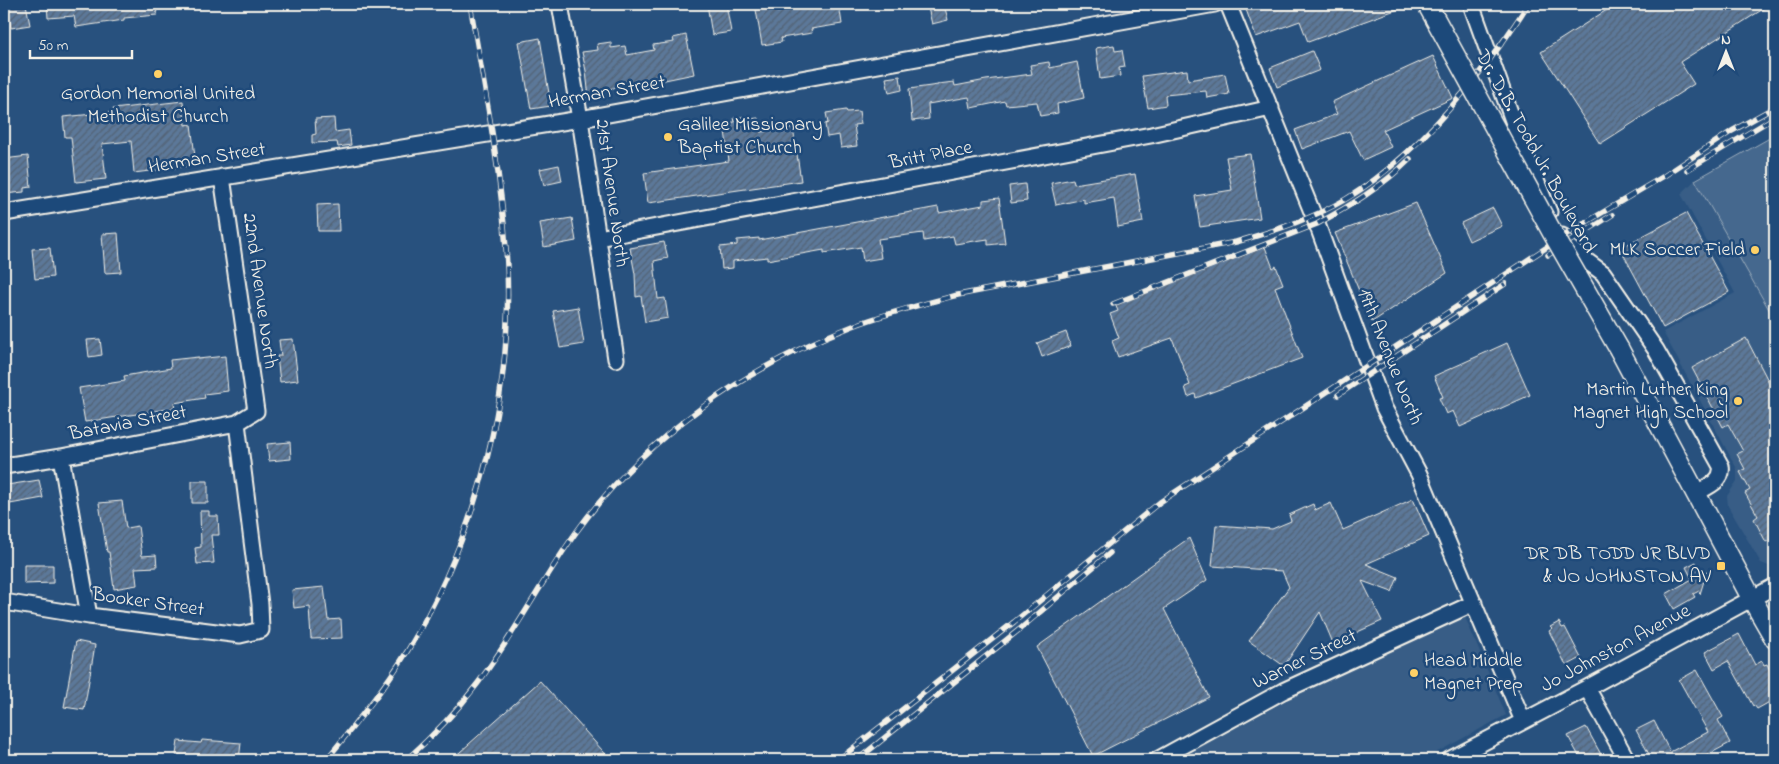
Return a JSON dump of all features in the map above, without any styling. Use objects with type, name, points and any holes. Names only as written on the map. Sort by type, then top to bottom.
[{"type":"main road","name":"Dr. D.B. Todd Jr. Boulevard","points":[[1426,4],[1619,349],[1775,639]]},
{"type":"street","name":"21st Avenue North","points":[[560,4],[580,119],[616,359]]},
{"type":"street","name":"Herman Street","points":[[4,213],[580,119],[1215,4]]},
{"type":"street","name":"19th Avenue North","points":[[1228,4],[1317,224],[1384,408],[1419,474],[1523,721]]},
{"type":"street","points":[[1471,4],[1525,154],[1556,227],[1569,248],[1603,272],[1656,350],[1721,466],[1720,478],[1696,493]]},
{"type":"street","name":"Britt Place","points":[[598,238],[1151,135],[1271,108]]},
{"type":"street","name":"22nd Avenue North","points":[[222,177],[256,411]]},
{"type":"street","name":"Batavia Street","points":[[4,466],[237,423],[256,411]]},
{"type":"street","name":"Booker Street","points":[[4,602],[89,616],[240,636],[261,630],[260,604],[237,423]]},
{"type":"street","points":[[61,457],[89,616]]},
{"type":"street","name":"Jo Johnston Avenue","points":[[1450,760],[1775,586]]},
{"type":"street","name":"Warner Street","points":[[1157,760],[1283,690],[1474,603]]},
{"type":"street","points":[[1587,688],[1627,760]]},
{"type":"shaded area","name":"Martin Luther King Magnet High School","points":[[1775,135],[1774,568],[1761,563],[1728,506],[1727,496],[1737,481],[1737,469],[1663,332],[1735,293],[1681,194],[1695,180]]},
{"type":"shaded area","name":"MLK Soccer Field","points":[[1775,135],[1775,320],[1695,180]]},
{"type":"shaded area","name":"Head Middle Magnet Prep","points":[[1465,617],[1506,715],[1432,755],[1428,760],[1176,760],[1382,652]]},
{"type":"building","points":[[7,4],[26,4],[30,25],[11,28]]},
{"type":"building","points":[[47,4],[156,4],[157,15],[124,18],[124,20],[76,27],[74,16],[48,18]]},
{"type":"building","points":[[707,4],[726,4],[731,32],[712,35]]},
{"type":"building","points":[[755,4],[775,4],[777,12],[825,4],[839,4],[842,24],[811,29],[812,33],[781,38],[782,42],[762,45]]},
{"type":"building","points":[[927,4],[944,4],[948,20],[932,24]]},
{"type":"building","points":[[1244,4],[1409,5],[1308,42],[1300,21],[1256,37]]},
{"type":"building","points":[[1616,4],[1771,4],[1680,62],[1694,84],[1600,144],[1541,52]]},
{"type":"building","points":[[686,35],[694,74],[660,81],[659,78],[631,83],[631,85],[602,90],[603,96],[589,98],[582,52],[598,50],[597,44],[611,42],[611,48],[625,46],[627,55],[654,50],[653,45],[674,42],[673,38]]},
{"type":"building","points":[[540,38],[551,106],[531,109],[519,42]]},
{"type":"building","points":[[1114,45],[1115,51],[1122,50],[1125,67],[1119,68],[1120,76],[1100,79],[1096,48]]},
{"type":"building","points":[[1312,51],[1320,70],[1277,87],[1270,68]]},
{"type":"building","points":[[1433,56],[1453,98],[1383,130],[1391,147],[1363,160],[1349,131],[1302,149],[1295,130],[1337,114],[1332,102]]},
{"type":"building","points":[[1049,62],[1050,68],[1077,62],[1084,98],[1057,104],[1058,113],[1040,116],[1037,102],[1006,105],[1005,101],[971,108],[969,97],[928,104],[929,119],[912,121],[909,89],[954,82],[955,86],[1032,74],[1030,65]]},
{"type":"building","points":[[1187,70],[1188,80],[1225,74],[1229,94],[1207,98],[1206,91],[1165,95],[1166,105],[1148,108],[1142,76]]},
{"type":"building","points":[[900,76],[902,90],[889,93],[886,78]]},
{"type":"building","points":[[183,101],[185,125],[191,124],[196,165],[134,173],[131,141],[102,144],[106,179],[76,182],[71,137],[65,137],[63,117],[113,112],[113,109]]},
{"type":"building","points":[[846,110],[847,112],[859,111],[861,124],[854,125],[857,146],[841,148],[839,135],[827,137],[825,124],[828,123],[826,113]]},
{"type":"building","points":[[748,116],[749,119],[758,118],[760,132],[793,128],[801,181],[648,203],[644,173],[729,161],[724,123],[735,122],[734,118]]},
{"type":"building","points":[[334,118],[335,132],[349,130],[351,145],[338,147],[337,142],[312,143],[312,135],[316,134],[315,119]]},
{"type":"building","points":[[1250,154],[1260,218],[1200,227],[1195,196],[1232,190],[1226,157]]},
{"type":"building","points":[[28,156],[31,187],[24,188],[24,192],[4,194],[4,159]]},
{"type":"building","points":[[559,165],[562,181],[544,185],[540,169]]},
{"type":"building","points":[[1135,174],[1143,222],[1118,227],[1114,198],[1084,203],[1084,199],[1056,205],[1051,183],[1073,179],[1074,184]]},
{"type":"building","points":[[1025,184],[1027,201],[1011,203],[1009,186]]},
{"type":"building","points":[[999,198],[1005,243],[988,245],[988,239],[955,244],[953,236],[924,241],[923,233],[878,239],[881,258],[863,261],[861,247],[824,253],[824,250],[767,260],[767,257],[733,261],[733,268],[722,269],[720,247],[737,245],[737,240],[759,238],[759,240],[938,207],[939,213],[983,205],[983,200]]},
{"type":"building","points":[[1416,203],[1447,273],[1372,322],[1335,233]]},
{"type":"building","points":[[338,204],[339,231],[318,231],[317,205]]},
{"type":"building","points":[[1493,208],[1502,226],[1469,241],[1461,223]]},
{"type":"building","points":[[1686,213],[1729,292],[1663,328],[1620,248]]},
{"type":"building","points":[[572,218],[576,241],[544,247],[540,223]]},
{"type":"building","points":[[118,233],[121,272],[105,273],[102,234]]},
{"type":"building","points":[[664,242],[668,258],[654,261],[658,299],[665,298],[668,318],[645,322],[641,296],[636,297],[635,274],[630,248]]},
{"type":"building","points":[[1265,247],[1273,268],[1276,266],[1283,284],[1275,287],[1302,358],[1196,398],[1195,394],[1188,397],[1185,387],[1190,385],[1172,338],[1118,357],[1112,341],[1119,338],[1110,314],[1118,311],[1115,304]]},
{"type":"building","points":[[50,248],[53,277],[35,279],[32,249]]},
{"type":"building","points":[[578,307],[584,344],[560,348],[553,311]]},
{"type":"building","points":[[1066,332],[1071,346],[1042,357],[1037,343]]},
{"type":"building","points":[[1746,338],[1775,394],[1775,537],[1766,542],[1754,519],[1758,516],[1745,493],[1750,490],[1740,472],[1745,469],[1737,454],[1743,451],[1728,424],[1723,427],[1692,368]]},
{"type":"building","points":[[100,339],[102,355],[89,357],[87,340]]},
{"type":"building","points":[[293,339],[298,380],[280,382],[277,356],[281,356],[279,340]]},
{"type":"building","points":[[1507,343],[1530,395],[1460,427],[1453,411],[1446,414],[1439,398],[1443,397],[1434,376]]},
{"type":"building","points":[[225,356],[228,391],[204,394],[205,398],[174,403],[175,408],[85,422],[79,388],[125,381],[124,376],[171,368],[170,360]]},
{"type":"building","points":[[290,442],[291,459],[269,461],[267,444]]},
{"type":"building","points":[[39,480],[43,498],[10,504],[7,485]]},
{"type":"building","points":[[192,481],[208,481],[208,503],[192,503]]},
{"type":"building","points":[[1413,499],[1429,536],[1366,564],[1398,577],[1392,592],[1362,581],[1382,621],[1333,643],[1320,612],[1284,666],[1249,641],[1289,587],[1282,571],[1212,566],[1216,525],[1272,529],[1291,521],[1289,515],[1313,504],[1315,510],[1331,503],[1343,530]]},
{"type":"building","points":[[122,501],[126,528],[138,526],[142,556],[156,555],[157,567],[135,568],[137,585],[114,589],[99,503]]},
{"type":"building","points":[[200,511],[209,511],[209,516],[218,516],[219,535],[211,535],[214,563],[197,564],[195,548],[201,547]]},
{"type":"building","points":[[1189,538],[1207,580],[1164,609],[1209,697],[1093,756],[1037,647]]},
{"type":"building","points":[[1696,562],[1703,573],[1707,571],[1700,594],[1699,591],[1693,594],[1695,597],[1674,609],[1666,594],[1692,579],[1686,567]]},
{"type":"building","points":[[24,565],[53,565],[53,583],[24,584]]},
{"type":"building","points":[[324,587],[328,620],[341,619],[342,638],[311,639],[309,606],[294,608],[292,590]]},
{"type":"building","points":[[1559,622],[1562,628],[1565,627],[1581,658],[1568,665],[1565,663],[1549,631],[1552,629],[1550,627]]},
{"type":"building","points":[[1739,634],[1755,665],[1762,661],[1764,665],[1767,664],[1775,680],[1775,699],[1757,709],[1753,706],[1728,661],[1714,669],[1705,652]]},
{"type":"building","points":[[76,641],[95,645],[84,710],[64,707]]},
{"type":"building","points":[[1697,670],[1723,717],[1718,720],[1730,743],[1698,760],[1652,760],[1636,730],[1654,721],[1670,752],[1708,732],[1679,680]]},
{"type":"building","points":[[540,681],[611,760],[451,760]]},
{"type":"building","points":[[1586,727],[1604,760],[1581,760],[1568,736]]},
{"type":"building","points":[[202,740],[241,743],[239,760],[176,755],[178,741],[201,743]]},
{"type":"railway","points":[[326,760],[389,679],[408,650],[433,605],[455,557],[473,507],[487,457],[498,405],[505,352],[508,300],[506,248],[496,156],[470,4]]},
{"type":"railway","points":[[406,760],[462,704],[478,683],[504,646],[564,550],[604,497],[634,465],[666,436],[700,409],[737,384],[774,362],[813,343],[853,326],[892,313],[958,295],[1236,242],[1279,229],[1320,213],[1363,188],[1394,164],[1423,137],[1481,71],[1528,4]]},
{"type":"railway","points":[[838,760],[1014,622],[1160,502],[1573,230],[1664,176],[1732,131],[1775,107]]},
{"type":"railway","points":[[1687,170],[1775,117]]},
{"type":"railway","points":[[1113,304],[1317,224],[1366,195],[1410,159]]},
{"type":"railway","points":[[1548,255],[1612,215]]},
{"type":"railway","points":[[1338,395],[1505,284]]},
{"type":"railway","points":[[857,760],[1020,629],[1110,553]]},
{"type":"place","name":"Gordon Memorial United Methodist Church","points":[[158,74]]},
{"type":"place","name":"Galilee Missionary Baptist Church","points":[[668,137]]},
{"type":"place","name":"MLK Soccer Field","points":[[1755,250]]},
{"type":"place","name":"Martin Luther King Magnet High School","points":[[1738,401]]},
{"type":"place","name":"DR DB TODD JR BLVD & JO JOHNSTON AV","points":[[1721,566]]},
{"type":"place","name":"Head Middle Magnet Prep","points":[[1414,673]]}]
